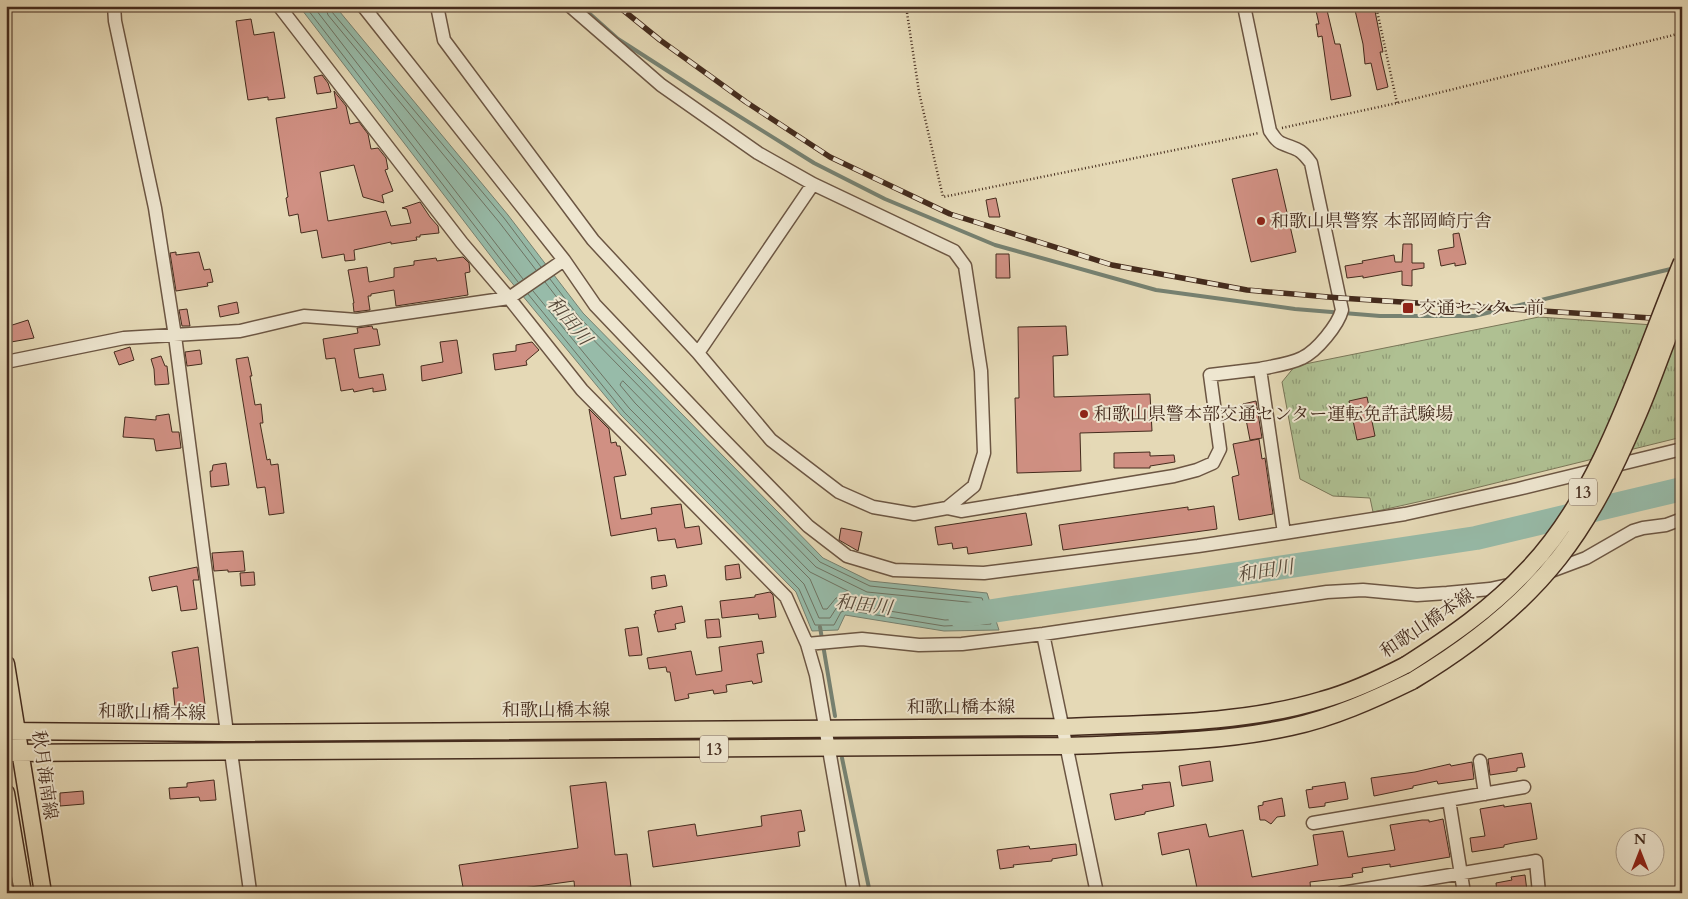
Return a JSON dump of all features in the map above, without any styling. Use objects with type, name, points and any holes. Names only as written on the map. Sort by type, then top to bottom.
[{"type":"main road","name":"和歌山橋本線","points":[[12,731],[227,733],[1063,727],[1199,720],[1260,713],[1322,700],[1351,690],[1406,665],[1446,639],[1502,596],[1530,568],[1579,500],[1608,445],[1682,262]]},
{"type":"main road","name":"13","points":[[14,753],[1067,746],[1220,739],[1291,727],[1346,710],[1412,681],[1472,643],[1535,586],[1559,558],[1588,516],[1617,462],[1682,303]]},
{"type":"main road","name":"秋月海南線","points":[[6,664],[14,753],[43,893]]},
{"type":"main road","points":[[6,793],[23,893]]},
{"type":"street","points":[[114,6],[115,21],[155,208],[227,733]]},
{"type":"street","points":[[279,6],[462,243],[509,298],[582,390],[786,597],[807,644],[816,675],[854,893]]},
{"type":"street","points":[[363,6],[595,305],[808,526],[847,556],[894,570],[984,573],[1198,546],[1405,514],[1682,449]]},
{"type":"street","points":[[436,6],[444,40],[593,240],[698,353],[771,440],[839,492],[873,507],[914,514],[947,508],[961,511],[1174,476],[1198,470],[1212,463],[1220,449],[1210,375],[1260,370],[1303,358],[1326,338],[1340,317],[1342,310],[1337,282],[1311,163],[1303,152],[1279,142],[1270,130],[1244,6]]},
{"type":"street","points":[[570,6],[661,85],[758,153],[813,184],[954,251],[965,266],[981,371],[984,453],[974,486],[947,508]]},
{"type":"street","points":[[698,353],[813,184]]},
{"type":"street","points":[[6,362],[124,338],[240,331],[304,316],[357,320],[509,298],[562,261]]},
{"type":"street","points":[[1260,370],[1284,533]]},
{"type":"street","points":[[807,644],[862,639],[919,645],[953,644],[1043,634],[1327,592],[1363,590],[1417,595],[1469,592],[1490,589],[1531,578],[1586,558],[1633,531],[1666,525],[1682,519]]},
{"type":"street","points":[[1043,634],[1097,893]]},
{"type":"street","points":[[231,752],[250,891],[252,893]]},
{"type":"street","points":[[1480,761],[1485,794]]},
{"type":"street","points":[[1313,823],[1524,787]]},
{"type":"street","points":[[1449,800],[1464,893]]},
{"type":"street","points":[[1342,893],[1536,861],[1539,893]]},
{"type":"path","points":[[906,6],[918,92],[943,197],[1397,103],[1682,33]]},
{"type":"path","points":[[1376,6],[1397,103]]},
{"type":"green space","points":[[1539,317],[1682,327],[1682,437],[1373,512],[1370,498],[1333,496],[1300,479],[1282,382],[1295,366]]},
{"type":"water","points":[[299,6],[335,6],[508,215],[583,313],[823,558],[870,581],[987,593],[999,630],[944,631],[845,615],[838,630],[812,631],[796,592],[621,415],[503,272]]},
{"type":"building","points":[[1315,6],[1326,6],[1335,44],[1340,44],[1351,96],[1331,100],[1322,36],[1318,37],[1316,24],[1319,24]]},
{"type":"building","points":[[1354,6],[1374,6],[1383,52],[1380,52],[1388,87],[1377,90],[1371,63],[1365,64],[1363,44]]},
{"type":"building","points":[[251,19],[254,35],[274,32],[285,98],[268,100],[268,97],[248,100],[236,21]]},
{"type":"building","points":[[322,75],[328,83],[331,92],[317,94],[314,77]]},
{"type":"building","points":[[334,91],[346,106],[350,124],[359,122],[368,134],[371,149],[378,148],[386,158],[388,169],[385,170],[393,191],[382,195],[384,203],[363,197],[354,165],[320,172],[328,221],[386,211],[391,226],[411,223],[407,209],[402,208],[420,202],[438,226],[439,233],[420,235],[420,237],[416,237],[417,240],[391,244],[391,242],[354,250],[355,260],[345,261],[344,254],[322,258],[317,230],[301,233],[298,214],[289,216],[286,198],[288,197],[276,118],[337,108]]},
{"type":"building","points":[[1277,169],[1296,252],[1251,262],[1232,179]]},
{"type":"building","points":[[996,198],[1000,217],[989,217],[986,200]]},
{"type":"building","points":[[1449,212],[1451,224],[1438,227],[1435,215]]},
{"type":"building","points":[[1459,233],[1466,264],[1455,266],[1455,263],[1441,266],[1438,250],[1454,247],[1453,234]]},
{"type":"building","points":[[1403,244],[1412,244],[1412,263],[1424,263],[1424,268],[1412,270],[1412,286],[1402,285],[1402,271],[1363,278],[1363,276],[1347,278],[1345,266],[1363,263],[1362,261],[1394,255],[1395,262],[1402,262]]},
{"type":"building","points":[[176,252],[176,255],[199,252],[204,270],[210,269],[213,282],[207,283],[208,286],[176,291],[170,253]]},
{"type":"building","points":[[996,254],[1009,254],[1010,278],[996,278]]},
{"type":"building","points":[[463,257],[469,263],[470,272],[465,273],[468,295],[396,306],[394,290],[371,294],[371,296],[368,296],[370,310],[354,312],[348,270],[367,267],[369,282],[394,277],[394,268],[414,265],[414,261],[436,258],[437,261]]},
{"type":"building","points":[[237,302],[239,313],[220,317],[218,306]]},
{"type":"building","points":[[187,309],[190,326],[182,326],[179,310]]},
{"type":"building","points":[[28,320],[34,338],[11,342],[6,327]]},
{"type":"building","points":[[372,326],[373,329],[377,329],[380,345],[354,349],[359,378],[383,374],[386,390],[373,392],[373,388],[354,392],[353,389],[341,391],[335,358],[326,359],[323,339],[358,333],[357,328]]},
{"type":"building","points":[[1066,326],[1068,355],[1053,356],[1054,397],[1150,394],[1152,431],[1080,433],[1081,471],[1017,473],[1015,398],[1019,398],[1018,327]]},
{"type":"building","points":[[457,340],[462,373],[422,381],[421,366],[443,362],[440,342]]},
{"type":"building","points":[[532,342],[539,350],[526,361],[527,365],[495,370],[493,354],[516,351],[516,345]]},
{"type":"building","points":[[130,347],[134,360],[119,365],[114,352]]},
{"type":"building","points":[[200,350],[202,364],[187,366],[185,352]]},
{"type":"building","points":[[161,356],[165,366],[167,366],[169,384],[155,385],[151,359]]},
{"type":"building","points":[[248,357],[255,405],[261,404],[263,423],[260,423],[267,460],[270,459],[271,465],[278,464],[284,513],[269,515],[265,487],[257,488],[236,359]]},
{"type":"building","points":[[1367,397],[1375,436],[1357,440],[1349,401]]},
{"type":"building","points":[[1256,401],[1262,438],[1250,440],[1243,404]]},
{"type":"building","points":[[589,409],[609,429],[611,443],[616,442],[617,446],[620,446],[626,475],[614,477],[621,519],[652,514],[651,508],[681,504],[685,528],[699,526],[702,544],[677,548],[675,539],[658,541],[656,528],[611,536]]},
{"type":"building","points":[[169,414],[172,432],[179,432],[181,448],[156,451],[154,439],[123,437],[125,417],[156,420],[156,416]]},
{"type":"building","points":[[1259,439],[1262,459],[1265,458],[1273,514],[1239,520],[1232,477],[1239,475],[1233,444]]},
{"type":"building","points":[[1150,452],[1150,456],[1174,455],[1175,462],[1150,466],[1150,468],[1114,468],[1114,453]]},
{"type":"building","points":[[226,463],[229,485],[211,487],[210,471],[212,471],[213,465]]},
{"type":"building","points":[[1214,506],[1217,529],[1063,550],[1059,525],[1188,507],[1188,510]]},
{"type":"building","points":[[1026,513],[1032,545],[968,554],[967,547],[953,549],[952,543],[938,545],[935,527]]},
{"type":"building","points":[[841,528],[862,532],[858,551],[839,540]]},
{"type":"building","points":[[243,551],[245,571],[214,571],[212,553]]},
{"type":"building","points":[[739,564],[741,578],[726,580],[725,566]]},
{"type":"building","points":[[197,567],[199,580],[193,580],[197,609],[181,611],[177,586],[152,591],[149,577]]},
{"type":"building","points":[[254,572],[255,585],[241,586],[240,573]]},
{"type":"building","points":[[665,575],[667,586],[652,589],[651,577]]},
{"type":"building","points":[[770,592],[773,595],[776,617],[759,619],[758,614],[722,618],[720,601],[755,597],[755,595]]},
{"type":"building","points":[[682,606],[685,622],[675,624],[676,629],[658,632],[655,611]]},
{"type":"building","points":[[719,619],[721,637],[707,638],[705,620]]},
{"type":"building","points":[[638,627],[642,655],[629,656],[625,629]]},
{"type":"building","points":[[762,641],[764,653],[757,654],[762,682],[753,684],[752,681],[726,685],[727,692],[714,694],[713,690],[688,694],[689,698],[675,701],[670,672],[667,672],[666,667],[649,669],[647,658],[691,651],[696,675],[722,671],[719,647]]},
{"type":"building","points":[[198,647],[205,704],[175,707],[173,688],[178,688],[172,652]]},
{"type":"building","points":[[1522,753],[1525,767],[1517,768],[1517,771],[1490,775],[1488,759]]},
{"type":"building","points":[[1210,761],[1213,781],[1182,786],[1179,766]]},
{"type":"building","points":[[1472,762],[1474,779],[1438,784],[1437,781],[1374,796],[1371,778]]},
{"type":"building","points":[[214,780],[216,800],[200,801],[199,797],[170,799],[169,788],[187,787],[187,783]]},
{"type":"building","points":[[606,782],[615,855],[627,854],[631,887],[575,892],[574,881],[523,888],[524,893],[464,893],[459,865],[578,848],[570,786]]},
{"type":"building","points":[[1170,782],[1174,806],[1115,820],[1110,794],[1143,789],[1142,785]]},
{"type":"building","points":[[1345,782],[1348,799],[1325,803],[1325,806],[1309,808],[1306,790],[1313,789],[1312,787]]},
{"type":"building","points":[[83,791],[84,804],[60,806],[60,793]]},
{"type":"building","points":[[1282,798],[1285,816],[1277,817],[1271,824],[1265,820],[1260,820],[1258,806],[1263,805],[1263,802]]},
{"type":"building","points":[[1531,803],[1537,839],[1472,852],[1470,838],[1485,836],[1480,809]]},
{"type":"building","points":[[801,810],[805,831],[798,832],[800,846],[653,867],[648,831],[695,824],[697,836],[762,826],[761,816]]},
{"type":"building","points":[[1443,819],[1450,857],[1390,867],[1390,864],[1362,868],[1363,872],[1352,874],[1353,877],[1310,882],[1311,893],[1198,893],[1189,849],[1162,855],[1158,833],[1206,824],[1209,837],[1243,830],[1252,877],[1318,865],[1313,835],[1343,831],[1348,857],[1395,850],[1390,825]]},
{"type":"building","points":[[1076,844],[1077,855],[1052,859],[1052,861],[1013,865],[1014,867],[1000,869],[997,850],[1029,846],[1030,849]]},
{"type":"building","points":[[1525,875],[1527,891],[1497,893],[1496,883],[1512,880],[1511,877]]},
{"type":"waterway","points":[[581,6],[618,39],[702,93],[814,163],[885,199],[995,245],[1156,290],[1295,309],[1380,316],[1474,316],[1675,268]]},
{"type":"waterway","name":"和田川","points":[[960,616],[1476,538],[1682,489]]},
{"type":"waterway","points":[[820,627],[835,716]]},
{"type":"waterway","points":[[842,758],[870,893]]},
{"type":"railway","points":[[618,6],[660,40],[746,102],[830,157],[950,214],[1112,265],[1247,290],[1340,298],[1682,320]]},
{"type":"place","name":"和歌山県警察 本部岡崎庁舎","points":[[1261,221]]},
{"type":"place","name":"交通センター前","points":[[1408,308]]},
{"type":"place","name":"和歌山県警本部交通センター運転免許試験場","points":[[1084,414]]}]
